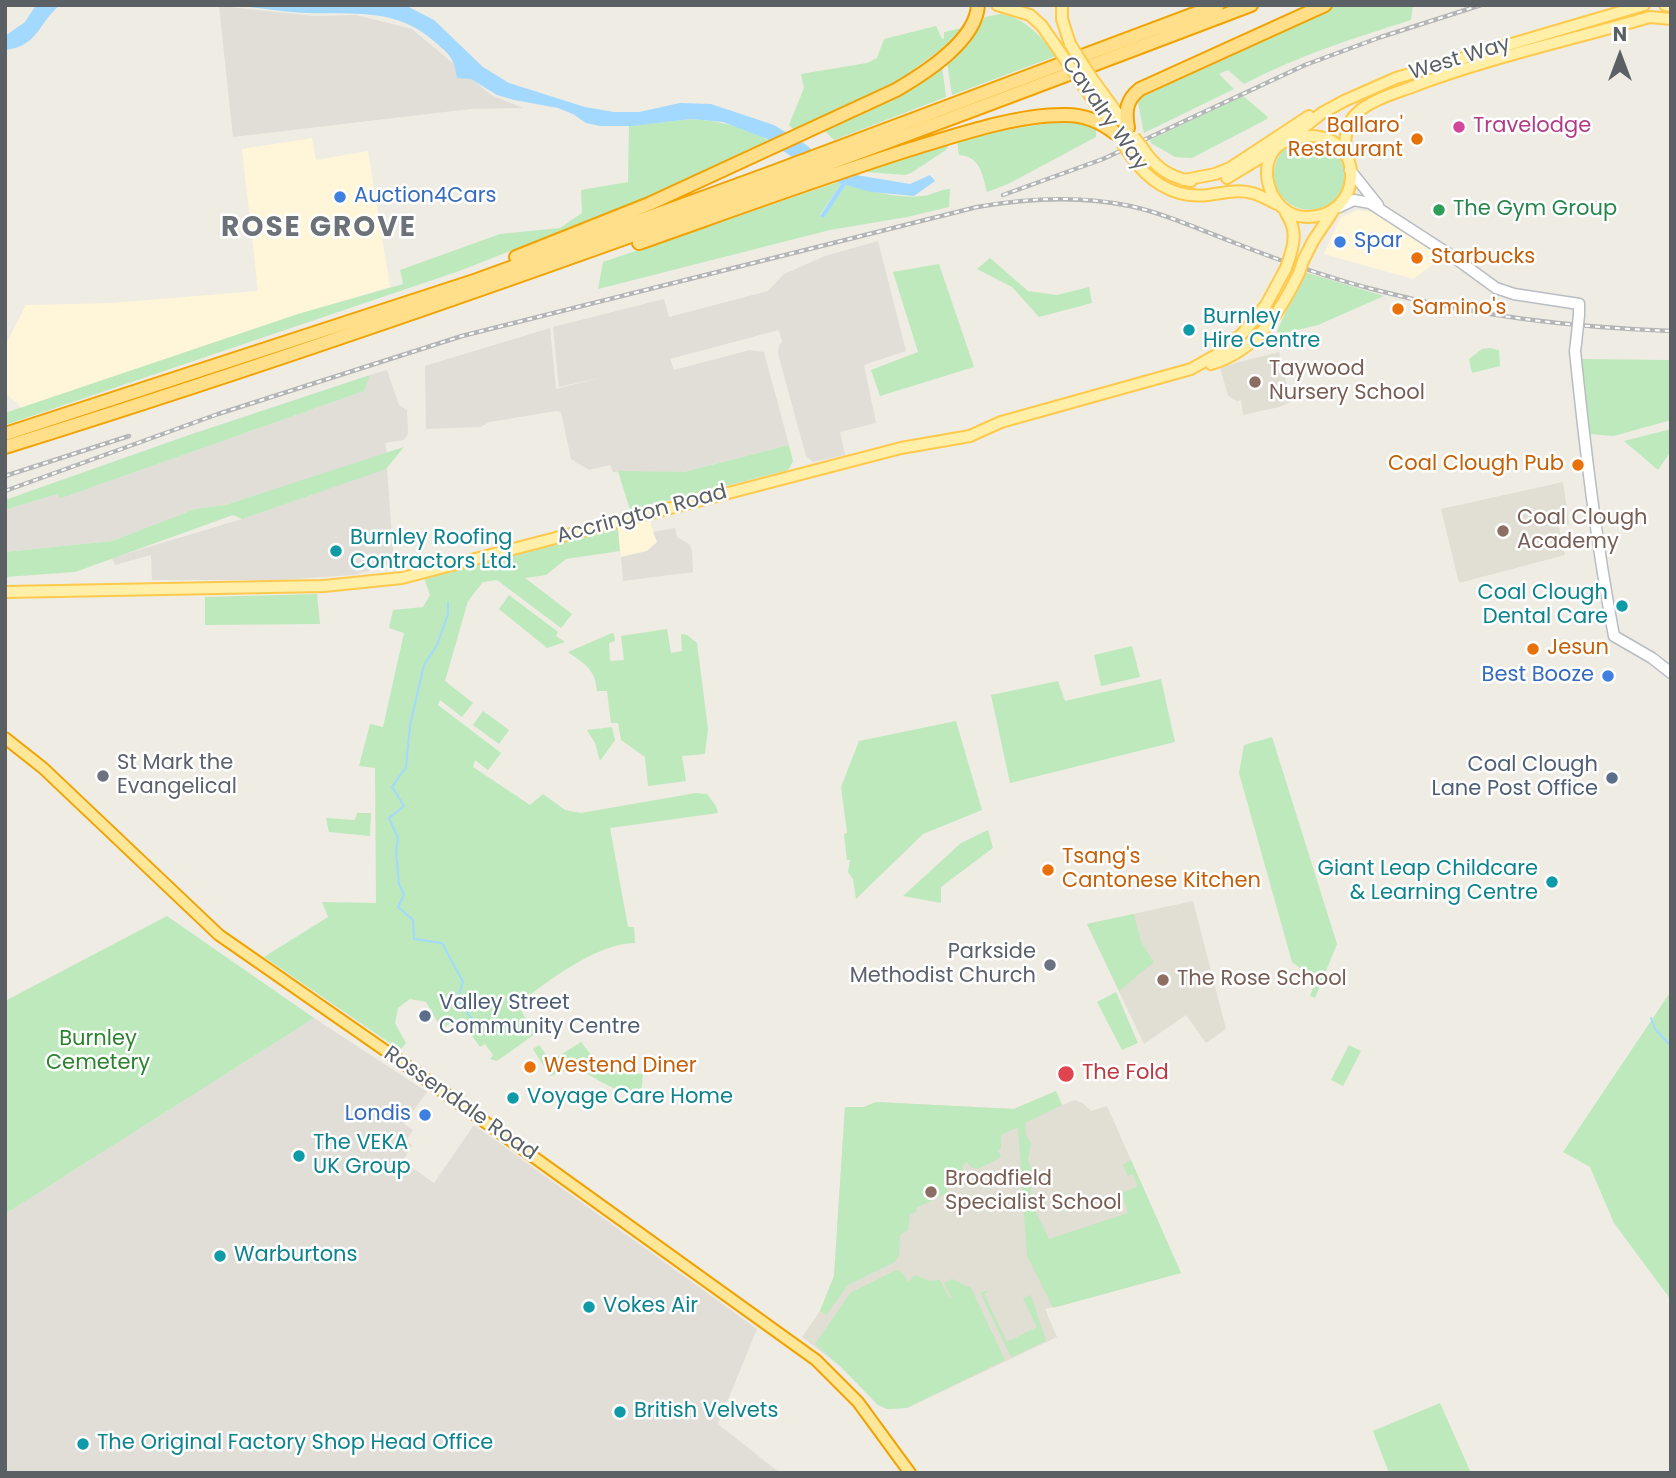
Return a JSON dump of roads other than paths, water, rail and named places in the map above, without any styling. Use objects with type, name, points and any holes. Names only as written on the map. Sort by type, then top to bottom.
[{"type":"highway","points":[[113,400],[159,380],[492,266],[649,204],[747,160],[897,90],[931,67],[971,28],[978,5]]},
{"type":"highway","points":[[5,435],[477,280],[1218,5]]},
{"type":"highway","points":[[5,447],[495,286],[781,182],[1251,5]]},
{"type":"highway","points":[[1131,132],[1126,115],[1128,102],[1140,89],[1325,5]]},
{"type":"highway","points":[[350,335],[474,300],[876,160],[960,134],[1051,116],[1080,116],[1097,121],[1119,138]]},
{"type":"highway","name":"Rossendale Road","points":[[5,738],[43,768],[219,935],[396,1058],[816,1360],[858,1402],[910,1473]]},
{"type":"main road","name":"Cavalry Way","points":[[997,5],[1023,11],[1036,19],[1157,166],[1184,180]]},
{"type":"main road","name":"Cavalry Way","points":[[1062,5],[1064,27],[1086,79],[1119,138],[1149,177],[1172,191],[1194,195],[1251,193],[1280,207]]},
{"type":"main road","name":"West Way","points":[[1288,140],[1322,113],[1396,78],[1644,5]]},
{"type":"main road","points":[[1665,5],[1671,6]]},
{"type":"main road","name":"West Way","points":[[1345,154],[1346,132],[1354,116],[1365,107],[1400,91],[1452,73],[1650,17],[1671,19]]},
{"type":"main road","points":[[1184,180],[1230,169],[1307,117],[1327,106],[1344,101]]},
{"type":"main road","points":[[1184,180],[1209,183],[1229,177],[1288,140],[1322,137],[1336,143],[1345,154],[1350,170],[1368,195],[1385,211]]},
{"type":"main road","points":[[1276,149],[1269,159],[1268,184],[1280,207],[1289,214],[1315,217],[1349,201],[1370,203],[1496,288],[1579,309],[1575,351],[1581,412],[1599,551],[1614,636],[1652,658],[1671,673]]},
{"type":"main road","points":[[1191,369],[1226,359],[1247,347],[1263,333],[1286,300],[1313,241],[1348,192],[1350,170]]},
{"type":"main road","name":"Accrington Road","points":[[5,592],[324,586],[402,578],[901,448],[970,436],[1001,422],[1191,369],[1223,351],[1252,324],[1275,292],[1286,268],[1294,229],[1280,207]]},
{"type":"water","points":[[36,5],[60,5],[32,39],[16,48],[5,50],[5,36],[25,22]]},
{"type":"water","points":[[236,5],[405,5],[434,20],[483,67],[509,83],[585,107],[614,112],[639,112],[680,103],[711,104],[774,125],[823,159],[856,175],[910,184],[930,175],[935,181],[914,196],[871,192],[846,185],[824,218],[820,216],[841,184],[807,168],[767,139],[723,122],[691,119],[632,126],[586,123],[558,108],[497,95],[471,79],[457,78],[453,61],[448,54],[420,31],[405,23],[374,15],[297,12]]},
{"type":"waterway","points":[[448,602],[448,614],[437,645],[424,665],[410,725],[406,767],[392,787],[404,806],[389,818],[398,838],[396,851],[399,884],[404,895],[398,907],[413,920],[414,939],[442,943],[463,982],[457,1000],[476,1024]]},
{"type":"waterway","points":[[1651,1018],[1655,1029],[1671,1046]]},
{"type":"railway","points":[[1003,195],[1103,159],[1305,65],[1481,5]]},
{"type":"railway","points":[[5,491],[218,414],[462,336],[977,207],[1015,202],[1091,200],[1143,209],[1322,275],[1450,307],[1559,323],[1671,331]]},
{"type":"railway","points":[[5,476],[129,436]]},
{"type":"place","name":"Travelodge","points":[[1459,127]]},
{"type":"place","name":"Ballaro' Restaurant","points":[[1417,139]]},
{"type":"place","name":"Auction4Cars","points":[[340,197]]},
{"type":"place","name":"The Gym Group","points":[[1439,210]]},
{"type":"place","name":"Spar","points":[[1340,242]]},
{"type":"place","name":"Starbucks","points":[[1417,258]]},
{"type":"place","name":"Samino's","points":[[1398,309]]},
{"type":"place","name":"Burnley Hire Centre","points":[[1189,330]]},
{"type":"place","name":"Taywood Nursery School","points":[[1255,382]]},
{"type":"place","name":"Coal Clough Pub","points":[[1578,465]]},
{"type":"place","name":"Coal Clough Academy","points":[[1503,531]]},
{"type":"place","name":"Burnley Roofing Contractors Ltd.","points":[[336,551]]},
{"type":"place","name":"Coal Clough Dental Care","points":[[1622,606]]},
{"type":"place","name":"Jesun","points":[[1533,649]]},
{"type":"place","name":"Best Booze","points":[[1608,676]]},
{"type":"place","name":"St Mark the Evangelical","points":[[103,776]]},
{"type":"place","name":"Coal Clough Lane Post Office","points":[[1612,778]]},
{"type":"place","name":"Tsang's Cantonese Kitchen","points":[[1048,870]]},
{"type":"place","name":"Giant Leap Childcare & Learning Centre","points":[[1552,882]]},
{"type":"place","name":"Parkside Methodist Church","points":[[1050,965]]},
{"type":"place","name":"The Rose School","points":[[1163,980]]},
{"type":"place","name":"Valley Street Community Centre","points":[[425,1016]]},
{"type":"place","name":"Westend Diner","points":[[530,1067]]},
{"type":"place","name":"The Fold","points":[[1066,1074]]},
{"type":"place","name":"Voyage Care Home","points":[[513,1098]]},
{"type":"place","name":"Londis","points":[[425,1115]]},
{"type":"place","name":"The VEKA UK Group","points":[[299,1156]]},
{"type":"place","name":"Broadfield Specialist School","points":[[931,1192]]},
{"type":"place","name":"Warburtons","points":[[220,1256]]},
{"type":"place","name":"Vokes Air","points":[[589,1307]]},
{"type":"place","name":"British Velvets","points":[[620,1412]]},
{"type":"place","name":"The Original Factory Shop Head Office","points":[[83,1444]]},
{"type":"district","name":"ROSE GROVE","points":[[319,229]]},
{"type":"park label","name":"Burnley Cemetery","points":[[98,1052]]}]
